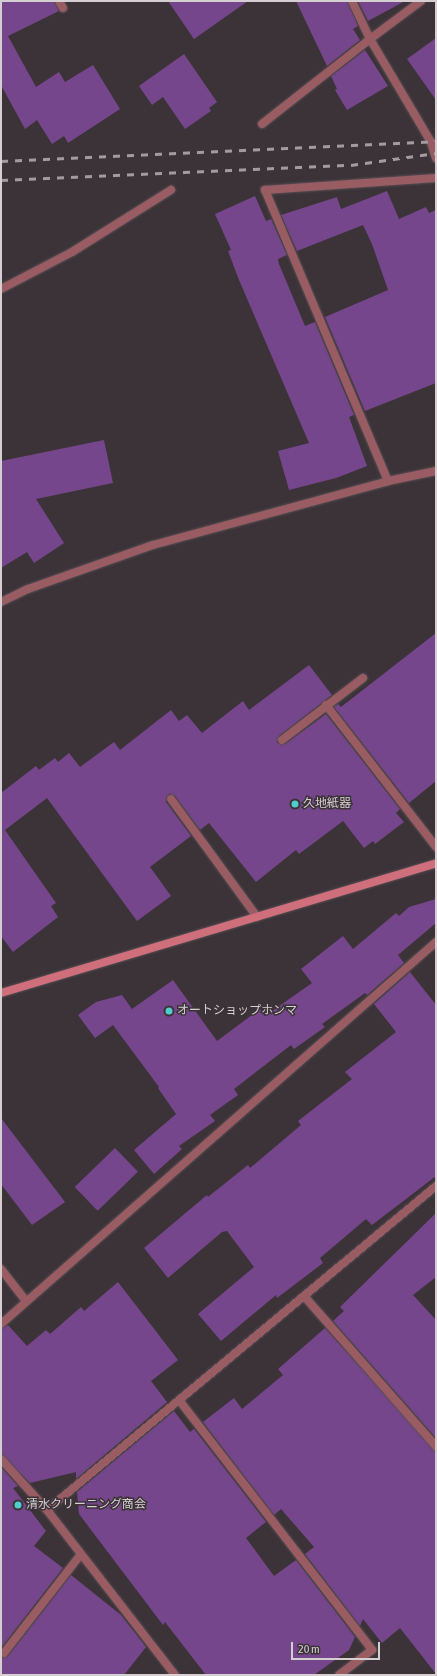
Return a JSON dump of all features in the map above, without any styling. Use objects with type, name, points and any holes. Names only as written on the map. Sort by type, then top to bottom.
[{"type":"street","points":[[352,1],[370,39],[419,121],[436,158]]},
{"type":"street","points":[[262,124],[421,1]]},
{"type":"street","points":[[388,481],[266,190],[436,178]]},
{"type":"street","points":[[1,289],[72,252],[171,190]]},
{"type":"street","points":[[1,602],[28,589],[153,545],[388,481],[436,471]]},
{"type":"street","points":[[282,740],[363,678]]},
{"type":"street","points":[[326,705],[436,847]]},
{"type":"street","points":[[171,799],[257,917]]},
{"type":"street","points":[[1,993],[436,862]]},
{"type":"street","points":[[1,1324],[436,942]]},
{"type":"street","points":[[47,1510],[436,1186]]},
{"type":"street","points":[[1,1269],[26,1301]]},
{"type":"street","points":[[304,1296],[436,1446]]},
{"type":"street","points":[[179,1400],[372,1650],[339,1675]]},
{"type":"street","points":[[1,1459],[47,1510],[175,1675]]},
{"type":"street","points":[[4,1653],[81,1554]]},
{"type":"building","points":[[1,1],[54,1],[59,11],[8,36],[36,87],[59,72],[65,82],[93,65],[120,109],[68,143],[64,136],[52,144],[37,120],[25,129],[1,85]]},
{"type":"building","points":[[168,1],[248,1],[194,39]]},
{"type":"building","points":[[296,1],[347,1],[358,26],[353,29],[360,40],[327,66]]},
{"type":"building","points":[[358,1],[405,1],[368,21]]},
{"type":"building","points":[[436,38],[436,100],[407,59]]},
{"type":"building","points":[[365,50],[388,86],[347,110],[335,90],[337,89],[331,76]]},
{"type":"building","points":[[184,54],[217,102],[209,108],[211,111],[185,129],[163,97],[152,105],[139,86]]},
{"type":"building","points":[[387,191],[399,219],[426,207],[429,213],[436,210],[436,383],[365,411],[325,317],[388,290],[372,244],[363,225],[297,251],[281,215],[337,197],[341,209]]},
{"type":"building","points":[[255,196],[266,221],[271,219],[287,255],[278,259],[279,264],[305,326],[315,322],[354,415],[349,417],[367,466],[336,478],[289,490],[278,451],[309,443],[239,280],[228,251],[231,250],[215,214]]},
{"type":"building","points":[[104,440],[113,483],[36,499],[64,543],[34,563],[27,552],[1,568],[1,461]]},
{"type":"building","points":[[436,633],[436,781],[409,803],[334,707],[338,704],[341,707]]},
{"type":"building","points":[[309,665],[332,695],[279,736],[277,743],[285,744],[326,714],[400,809],[396,813],[404,822],[375,844],[373,841],[364,848],[343,821],[299,854],[296,850],[256,882],[209,823],[200,830],[175,796],[170,794],[166,797],[166,802],[191,836],[150,867],[171,896],[137,921],[47,798],[5,830],[56,903],[51,906],[58,917],[13,952],[1,936],[1,793],[36,766],[39,770],[55,758],[58,762],[69,753],[80,767],[114,742],[120,750],[171,710],[179,721],[187,715],[202,733],[243,701],[249,710]]},
{"type":"building","points":[[436,899],[436,923],[398,955],[404,963],[367,995],[365,993],[322,1024],[325,1027],[294,1049],[291,1045],[234,1089],[238,1095],[210,1115],[215,1121],[179,1146],[182,1149],[154,1174],[134,1150],[176,1114],[158,1088],[159,1087],[113,1025],[95,1038],[78,1015],[96,1002],[122,995],[132,1009],[173,980],[217,1041],[260,1009],[265,1016],[312,983],[301,969],[343,936],[353,949],[396,913],[399,916],[409,907]]},
{"type":"building","points":[[410,972],[436,1005],[436,1176],[372,1225],[366,1219],[320,1258],[323,1263],[277,1298],[276,1295],[221,1341],[198,1314],[254,1267],[227,1231],[222,1232],[168,1278],[144,1248],[207,1195],[208,1197],[248,1165],[250,1168],[301,1125],[298,1121],[352,1079],[345,1072],[396,1032],[374,1004]]},
{"type":"building","points":[[1,1118],[65,1202],[32,1225],[1,1184]]},
{"type":"building","points":[[115,1148],[138,1172],[98,1211],[75,1187]]},
{"type":"building","points":[[436,1213],[436,1277],[413,1295],[436,1320],[436,1438],[333,1321],[344,1311],[340,1307]]},
{"type":"building","points":[[118,1282],[178,1360],[151,1381],[167,1402],[76,1479],[76,1472],[30,1483],[1,1454],[1,1329],[8,1325],[27,1346],[46,1330],[50,1334],[81,1307],[84,1311]]},
{"type":"building","points":[[325,1328],[436,1451],[436,1674],[400,1628],[382,1643],[363,1619],[360,1626],[305,1554],[314,1547],[281,1509],[274,1515],[203,1422],[234,1398],[242,1409],[283,1375],[278,1369]]},
{"type":"building","points":[[174,1411],[190,1432],[194,1429],[266,1522],[246,1538],[274,1576],[296,1560],[355,1637],[349,1650],[314,1675],[206,1675],[165,1622],[163,1625],[79,1514],[77,1492]]},
{"type":"building","points":[[1,1467],[18,1486],[13,1488],[46,1531],[34,1546],[63,1568],[1,1648]]},
{"type":"building","points":[[71,1575],[121,1615],[146,1647],[124,1675],[1,1675],[1,1658],[8,1656]]},
{"type":"railway","points":[[1,161],[436,141]]},
{"type":"railway","points":[[1,180],[351,165],[436,153]]},
{"type":"place","name":"久地紙器","points":[[295,804]]},
{"type":"place","name":"オートショップホンマ","points":[[169,1011]]},
{"type":"place","name":"清水クリーニング商会","points":[[18,1505]]}]
